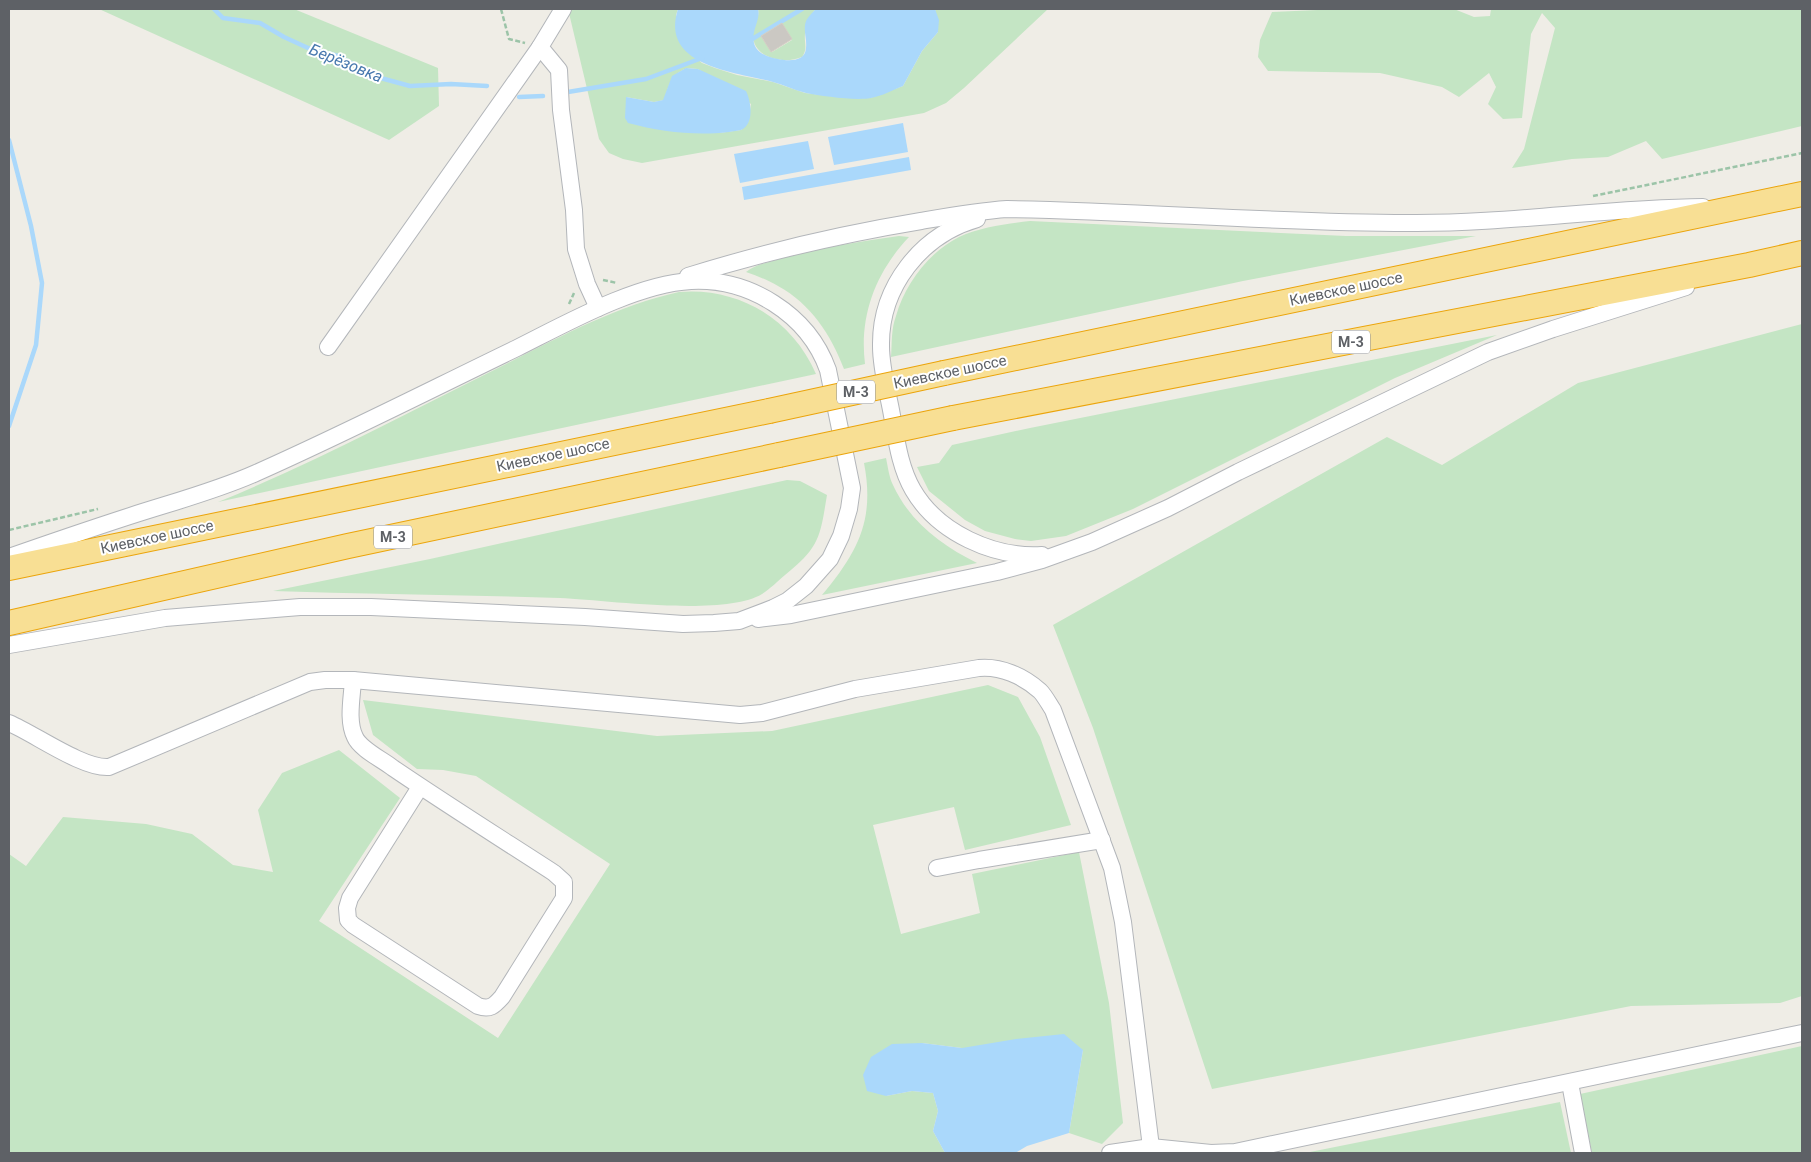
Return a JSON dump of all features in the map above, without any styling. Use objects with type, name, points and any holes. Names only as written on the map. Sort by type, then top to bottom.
[{"type":"highway","name":"Киевское шоссе","points":[[9,568],[1802,194]]},
{"type":"highway","name":"М-3","points":[[9,623],[348,546],[952,418],[1749,265],[1802,253]]},
{"type":"street","points":[[328,348],[540,47],[563,9]]},
{"type":"street","points":[[540,47],[559,70],[561,110],[574,210],[576,249],[598,308]]},
{"type":"street","points":[[9,557],[205,493],[250,476],[598,308],[664,284],[748,258],[851,233],[979,211],[1008,209],[1409,223],[1476,221],[1659,208],[1735,207]]},
{"type":"street","points":[[1043,209],[986,217],[968,222],[942,234],[919,252],[895,286],[886,311],[881,339],[882,364],[903,465],[912,489],[939,520],[964,538],[996,550],[1021,555],[1064,552]]},
{"type":"street","points":[[9,645],[165,618],[300,607],[381,608],[586,617],[683,624],[714,623],[791,615],[996,572],[1042,560],[1127,528],[1488,352],[1549,330],[1749,265]]},
{"type":"street","points":[[664,284],[694,280],[720,282],[739,286],[761,296],[781,308],[802,328],[817,348],[828,370],[852,488],[843,530],[830,559],[806,586],[773,608],[739,620]]},
{"type":"street","points":[[9,723],[83,762],[95,766],[109,767],[310,682],[325,680],[353,680],[740,715],[770,711],[855,689],[979,668],[998,668],[1011,673],[1040,691],[1053,710],[1112,868],[1123,922],[1151,1147]]},
{"type":"street","points":[[353,680],[351,720],[355,739],[361,746],[420,787],[554,873],[564,882],[564,898],[502,998],[492,1007],[484,1008],[478,1006],[348,920],[347,908],[350,898],[420,787]]},
{"type":"street","points":[[937,868],[1102,840]]},
{"type":"street","points":[[1110,1153],[1151,1147],[1211,1153],[1234,1152],[1802,1033]]},
{"type":"street","points":[[1570,1083],[1583,1153]]},
{"type":"path","points":[[501,9],[509,40],[540,47]]},
{"type":"path","points":[[564,308],[572,299],[576,281],[582,268]]},
{"type":"path","points":[[9,530],[100,508]]},
{"type":"green space","points":[[99,9],[294,9],[438,68],[439,106],[389,140]]},
{"type":"green space","points":[[568,9],[678,9],[676,15],[682,46],[702,63],[737,75],[773,82],[805,93],[870,98],[903,86],[922,51],[938,32],[935,9],[1048,9],[964,88],[946,103],[924,113],[642,163],[623,159],[609,153],[599,139]],"holes":[[[687,68],[698,69],[751,104],[748,122],[741,130],[719,133],[689,133],[626,97],[654,102],[664,100],[673,77]]]},
{"type":"green space","points":[[758,9],[816,9],[811,14],[807,24],[805,49],[802,57],[786,60],[777,59],[769,57],[757,48],[753,40],[753,31]],"holes":[[[781,23],[792,40],[772,52],[761,36]]]},
{"type":"green space","points":[[1340,9],[1454,9],[1474,17],[1490,16],[1491,9],[1802,9],[1802,126],[1662,159],[1646,141],[1608,157],[1572,159],[1512,168],[1524,149],[1555,28],[1542,13],[1531,34],[1522,118],[1503,119],[1488,104],[1496,87],[1489,73],[1459,97],[1442,87],[1380,73],[1268,71],[1258,57],[1260,40],[1272,12]]},
{"type":"green space","points":[[1030,221],[1346,236],[1476,236],[1243,281],[891,357],[893,326],[900,304],[912,281],[928,260],[948,243],[959,237],[994,226]]},
{"type":"green space","points":[[899,236],[909,237],[887,265],[872,295],[865,328],[865,364],[844,369],[833,344],[810,311],[790,293],[746,272],[760,264],[806,252]]},
{"type":"green space","points":[[679,292],[701,292],[722,295],[742,301],[761,310],[793,337],[806,354],[816,374],[218,502],[324,455],[586,324],[655,298]]},
{"type":"green space","points":[[1802,324],[1802,996],[1780,1003],[1631,1006],[1212,1089],[1093,728],[1053,625],[1387,437],[1442,465],[1578,383]]},
{"type":"green space","points":[[1497,335],[1395,378],[1133,509],[1066,536],[1031,541],[985,531],[965,520],[929,491],[917,467],[939,463],[952,445]]},
{"type":"green space","points":[[886,458],[893,485],[908,510],[939,540],[977,563],[822,595],[845,564],[861,534],[867,502],[864,463]]},
{"type":"green space","points":[[787,480],[800,481],[827,495],[820,531],[812,548],[797,565],[765,592],[745,601],[721,605],[694,606],[634,604],[560,598],[273,591],[430,559]]},
{"type":"green space","points":[[988,685],[1018,697],[1040,737],[1071,825],[965,850],[954,807],[873,825],[901,934],[980,913],[972,874],[1079,852],[1109,1003],[1123,1123],[1102,1144],[1069,1133],[1083,1050],[962,1048],[922,1043],[886,1096],[912,1091],[933,1093],[938,1111],[933,1131],[945,1153],[9,1153],[9,854],[26,866],[63,817],[146,824],[192,834],[233,865],[273,872],[258,810],[282,773],[339,750],[400,798],[319,921],[498,1038],[610,864],[476,776],[443,770],[417,769],[373,735],[363,700],[657,736],[772,731]]},
{"type":"green space","points":[[1802,1046],[1802,1153],[1592,1153],[1580,1094]]},
{"type":"green space","points":[[1560,1102],[1571,1153],[1305,1153]]},
{"type":"water","points":[[678,9],[758,9],[759,13],[753,38],[756,47],[767,56],[790,60],[801,57],[804,54],[806,48],[806,22],[816,9],[935,9],[939,20],[938,32],[922,51],[903,86],[875,97],[856,99],[806,93],[705,64],[690,55],[680,43],[675,28]]},
{"type":"water","points":[[686,68],[698,69],[746,91],[751,112],[745,127],[741,130],[729,132],[691,133],[653,129],[628,123],[625,118],[626,97],[654,102],[663,100],[672,76]]},
{"type":"water","points":[[903,123],[908,152],[834,165],[828,137]]},
{"type":"water","points":[[808,141],[814,169],[740,183],[734,154]]},
{"type":"water","points":[[909,157],[911,170],[744,200],[742,187]]},
{"type":"water","points":[[1064,1034],[1083,1050],[1069,1133],[1027,1146],[1015,1153],[945,1153],[933,1131],[938,1111],[933,1093],[912,1091],[886,1096],[867,1091],[863,1075],[871,1057],[892,1044],[922,1043],[962,1048],[1016,1039]]},
{"type":"building","points":[[782,23],[792,39],[771,52],[761,36]]},
{"type":"waterway","name":"Берёзовка","points":[[214,9],[223,18],[260,23],[308,48],[338,56],[377,77],[410,86],[451,84],[487,86]]},
{"type":"waterway","name":"Берёзовка","points":[[749,41],[802,9]]},
{"type":"waterway","name":"Берёзовка","points":[[568,92],[646,79],[702,58]]},
{"type":"waterway","points":[[519,97],[543,96]]},
{"type":"waterway","points":[[9,140],[31,226],[42,283],[36,345],[9,426]]}]
